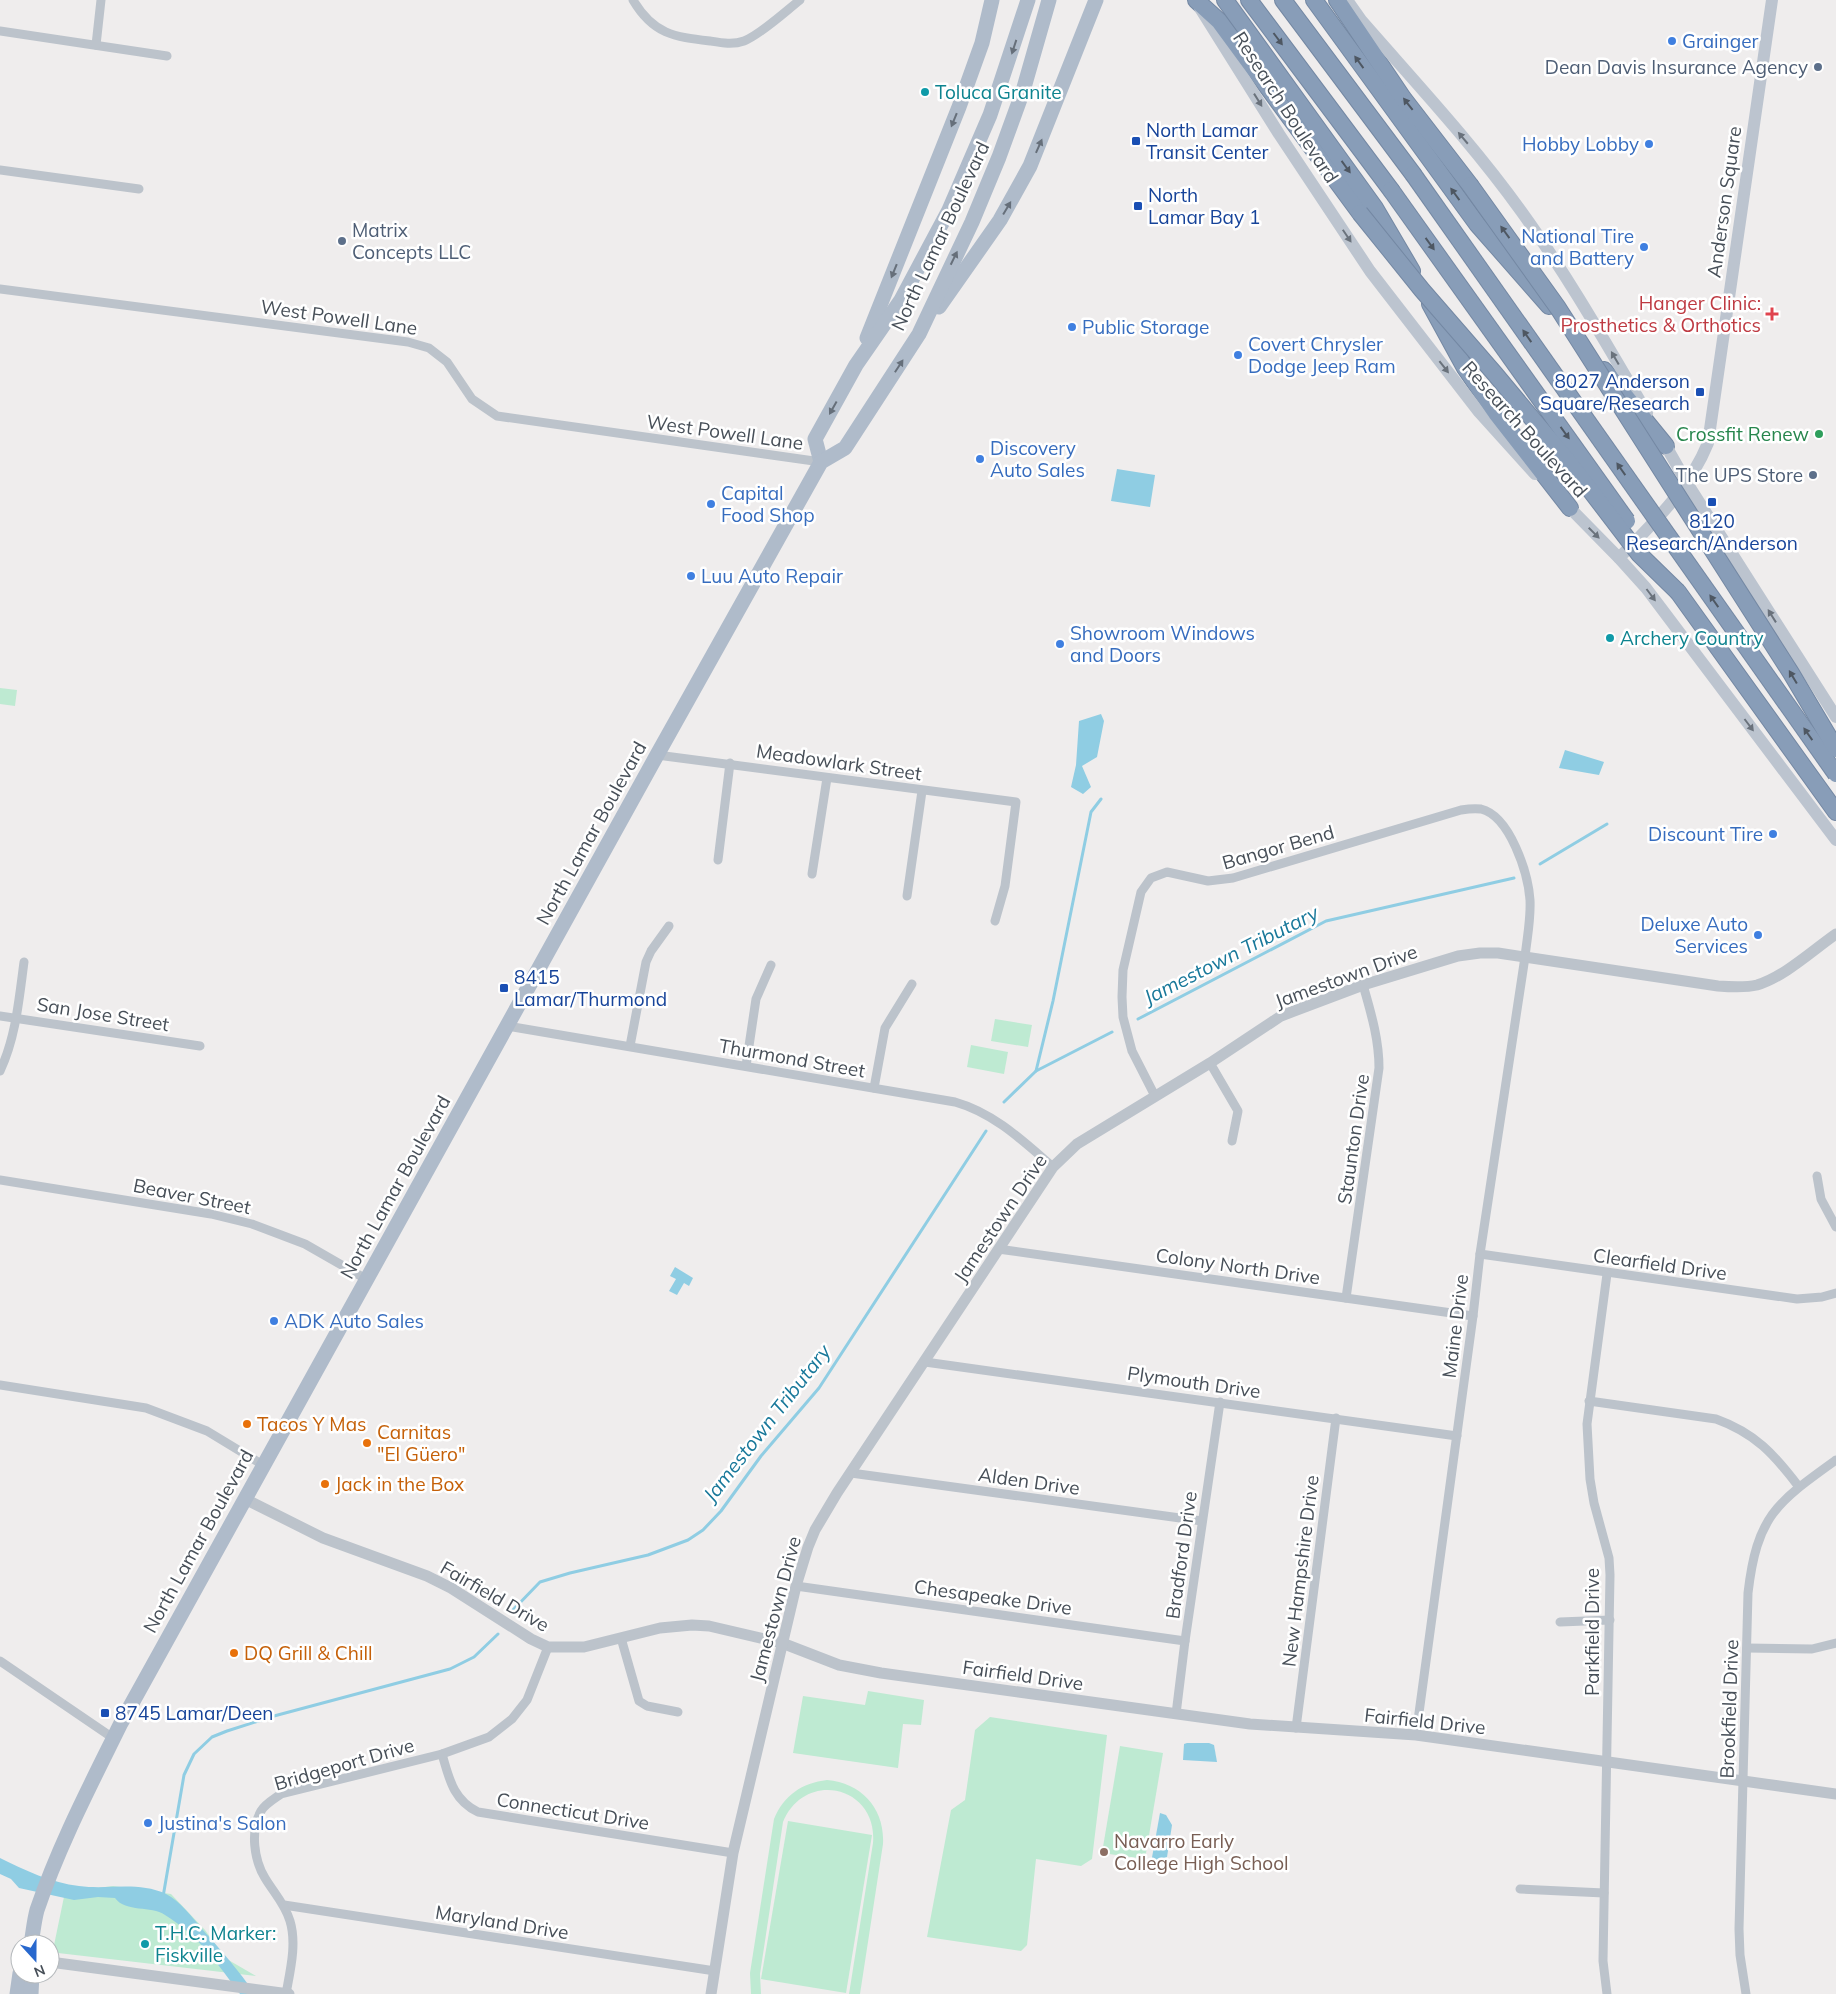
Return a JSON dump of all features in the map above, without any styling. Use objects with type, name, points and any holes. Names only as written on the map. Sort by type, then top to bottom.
[{"type":"highway","points":[[1195,0],[1219,22],[1360,213],[1422,290],[1571,466],[1639,554],[1678,592]]},
{"type":"highway","points":[[1225,0],[1375,208],[1401,251],[1465,368],[1496,414],[1570,508]]},
{"type":"highway","points":[[1249,0],[1391,190],[1836,812]]},
{"type":"highway","points":[[1284,0],[1413,174],[1836,774]]},
{"type":"highway","points":[[1314,0],[1477,224],[1607,374],[1666,446]]},
{"type":"highway","points":[[1337,0],[1403,98],[1470,185],[1558,308],[1786,665],[1836,749]]},
{"type":"main road","points":[[856,365],[959,107],[982,43],[992,0]]},
{"type":"main road","name":"North Lamar Boulevard","points":[[821,462],[815,439],[856,365],[901,300],[949,210],[998,92],[1028,0]]},
{"type":"main road","name":"North Lamar Boulevard","points":[[33,1934],[37,1912],[64,1841],[113,1738],[366,1279],[821,462],[845,448],[919,334],[972,222],[999,157],[1023,91],[1049,0]]},
{"type":"main road","points":[[919,334],[987,239],[1022,182],[1041,142],[1078,42],[1096,0]]},
{"type":"main road","name":"Research Boulevard","points":[[1195,0],[1370,271],[1479,412],[1528,467],[1619,558],[1646,588],[1836,840]]},
{"type":"main road","points":[[1347,0],[1361,20],[1466,141],[1521,210],[1596,325],[1687,483],[1836,717]]},
{"type":"main road","name":"Anderson Square","points":[[1619,558],[1669,507],[1687,483],[1708,443],[1772,0]]},
{"type":"street","points":[[96,45],[101,0]]},
{"type":"street","points":[[633,0],[642,16],[663,31],[685,38],[731,44],[746,41],[800,0]]},
{"type":"street","points":[[0,31],[167,56]]},
{"type":"street","points":[[0,170],[139,189]]},
{"type":"street","name":"West Powell Lane","points":[[0,289],[408,342],[429,348],[447,362],[472,399],[497,416],[821,462]]},
{"type":"street","name":"Meadowlark Street","points":[[657,755],[730,763],[922,791],[1016,802],[1005,886],[995,921]]},
{"type":"street","points":[[718,860],[730,763]]},
{"type":"street","points":[[812,874],[827,778]]},
{"type":"street","points":[[907,896],[922,791]]},
{"type":"street","name":"Bangor Bend","points":[[1155,1096],[1132,1052],[1123,1017],[1122,997],[1124,970],[1141,892],[1151,878],[1160,873],[1176,873],[1208,880],[1233,878],[1450,813],[1466,809],[1480,809],[1497,819],[1512,841],[1523,866],[1528,884],[1528,922]]},
{"type":"street","name":"Maine Drive","points":[[1416,1735],[1480,1254],[1525,957],[1528,922]]},
{"type":"street","points":[[630,1046],[642,974],[651,951],[669,926]]},
{"type":"street","name":"Jamestown Drive","points":[[711,1994],[733,1853],[796,1586],[815,1530],[1053,1167],[1077,1144],[1210,1063],[1281,1016],[1363,985],[1458,956],[1480,953],[1525,957],[1718,986],[1741,987],[1756,985],[1780,974],[1836,934]]},
{"type":"street","points":[[0,1071],[9,1053],[17,1018],[24,962]]},
{"type":"street","points":[[746,1066],[756,999],[772,965]]},
{"type":"street","points":[[874,1088],[885,1028],[912,984]]},
{"type":"street","name":"Staunton Drive","points":[[1346,1298],[1379,1068],[1379,1049],[1375,1026],[1363,985]]},
{"type":"street","name":"San Jose Street","points":[[0,1016],[200,1046]]},
{"type":"street","name":"Thurmond Street","points":[[507,1026],[874,1088],[972,1107],[1010,1130],[1053,1167]]},
{"type":"street","points":[[1210,1063],[1238,1111],[1232,1141]]},
{"type":"street","points":[[1817,1176],[1820,1199],[1836,1227]]},
{"type":"street","name":"Beaver Street","points":[[0,1180],[211,1214],[245,1222],[305,1244],[366,1279]]},
{"type":"street","name":"Colony North Drive","points":[[998,1249],[1473,1316]]},
{"type":"street","name":"Clearfield Drive","points":[[1480,1254],[1607,1274],[1797,1299],[1822,1298],[1836,1294]]},
{"type":"street","name":"Parkfield Drive","points":[[1607,1274],[1587,1424],[1590,1479],[1594,1503],[1609,1558],[1610,1620],[1603,1961],[1607,1994]]},
{"type":"street","name":"Plymouth Drive","points":[[925,1362],[1457,1436]]},
{"type":"street","points":[[0,1385],[146,1408],[207,1431],[263,1465]]},
{"type":"street","points":[[1590,1401],[1716,1419],[1735,1425],[1750,1434],[1766,1448],[1799,1487]]},
{"type":"street","name":"Bradford Drive","points":[[1176,1714],[1220,1402]]},
{"type":"street","name":"New Hampshire Drive","points":[[1296,1728],[1336,1418]]},
{"type":"street","name":"Brookfield Drive","points":[[1746,1994],[1740,1954],[1740,1929],[1748,1593],[1753,1555],[1766,1522],[1778,1505],[1836,1460]]},
{"type":"street","name":"Alden Drive","points":[[851,1473],[1202,1522]]},
{"type":"street","name":"Fairfield Drive","points":[[245,1499],[328,1541],[427,1576],[451,1588],[531,1639],[548,1647],[584,1647],[660,1628],[692,1625],[725,1629],[782,1643],[816,1657],[855,1669],[1250,1724],[1416,1735],[1836,1794]]},
{"type":"street","name":"Chesapeake Drive","points":[[796,1586],[1185,1641]]},
{"type":"street","points":[[1560,1622],[1610,1620]]},
{"type":"street","points":[[620,1638],[639,1701],[647,1706],[678,1712]]},
{"type":"street","points":[[1747,1648],[1812,1650],[1836,1643]]},
{"type":"street","name":"Bridgeport Drive","points":[[288,1994],[292,1936],[290,1922],[284,1906],[265,1879],[256,1856],[256,1828],[261,1812],[270,1801],[281,1794],[442,1754],[489,1736],[512,1719],[527,1700],[548,1647]]},
{"type":"street","points":[[0,1661],[113,1738]]},
{"type":"street","name":"Connecticut Drive","points":[[442,1754],[454,1791],[465,1804],[478,1812],[733,1853]]},
{"type":"street","points":[[1520,1889],[1604,1893]]},
{"type":"street","name":"Maryland Drive","points":[[284,1906],[715,1971]]},
{"type":"street","points":[[60,1963],[288,1994]]},
{"type":"green space","points":[[0,688],[17,690],[15,706],[0,704]]},
{"type":"green space","points":[[995,1019],[1032,1025],[1028,1047],[991,1041]]},
{"type":"green space","points":[[971,1045],[1008,1052],[1004,1074],[967,1067]]},
{"type":"green space","points":[[868,1691],[924,1700],[921,1725],[903,1724],[898,1768],[793,1753],[803,1696],[865,1705]]},
{"type":"green space","points":[[990,1717],[1107,1735],[1092,1859],[1081,1866],[1036,1859],[1027,1945],[1021,1951],[927,1937],[951,1810],[965,1800],[975,1730]]},
{"type":"green space","points":[[1120,1746],[1163,1753],[1145,1859],[1102,1853]]},
{"type":"green space","points":[[827,1780],[840,1782],[861,1792],[875,1809],[883,1831],[883,1844],[860,1994],[849,1994],[873,1843],[871,1824],[864,1808],[853,1797],[838,1791],[822,1790],[807,1795],[793,1805],[783,1822],[760,1974],[761,1994],[751,1994],[750,1973],[774,1819],[783,1803],[795,1792],[810,1784]]},
{"type":"green space","points":[[788,1821],[872,1835],[846,1993],[761,1979]]},
{"type":"green space","points":[[113,1886],[171,1894],[205,1930],[225,1958],[256,1976],[60,1953],[60,1934],[56,1934],[65,1892]]},
{"type":"water","points":[[1117,469],[1155,475],[1150,507],[1111,501]]},
{"type":"water","points":[[1101,714],[1104,721],[1097,757],[1082,766],[1091,787],[1083,794],[1071,787],[1076,765],[1079,721]]},
{"type":"water","points":[[1565,750],[1604,762],[1599,775],[1559,768]]},
{"type":"water","points":[[675,1267],[693,1278],[689,1286],[684,1283],[677,1295],[669,1291],[676,1279],[670,1276]]},
{"type":"water","points":[[1209,1743],[1214,1745],[1217,1762],[1183,1760],[1184,1744]]},
{"type":"water","points":[[1160,1813],[1166,1815],[1172,1825],[1167,1857],[1158,1864],[1151,1863]]},
{"type":"water","points":[[0,1858],[59,1882],[90,1887],[145,1888],[166,1894],[190,1914],[255,1994],[240,1994],[198,1941],[165,1915],[153,1910],[125,1906],[115,1898],[98,1897],[74,1900],[19,1888],[11,1879],[0,1874]]},
{"type":"waterway","points":[[1036,1071],[1053,1001],[1091,812],[1101,799]]},
{"type":"waterway","name":"Jamestown Tributary","points":[[1540,864],[1607,824]]},
{"type":"waterway","name":"Jamestown Tributary","points":[[1138,1019],[1326,921],[1514,878]]},
{"type":"waterway","name":"Jamestown Tributary","points":[[1004,1102],[1036,1071],[1112,1032]]},
{"type":"waterway","name":"Jamestown Tributary","points":[[512,1611],[540,1582],[648,1555],[688,1540],[703,1530],[721,1511],[761,1456],[819,1388],[986,1131]]},
{"type":"waterway","name":"Jamestown Tributary","points":[[163,1897],[184,1775],[194,1754],[212,1737],[274,1716],[450,1669],[474,1657],[498,1634]]},
{"type":"place","name":"Grainger","points":[[1672,41]]},
{"type":"place","name":"Dean Davis Insurance Agency","points":[[1818,67]]},
{"type":"place","name":"Toluca Granite","points":[[925,92]]},
{"type":"place","name":"North Lamar Transit Center","points":[[1136,141]]},
{"type":"place","name":"Hobby Lobby","points":[[1649,144]]},
{"type":"place","name":"North Lamar Bay 1","points":[[1138,206]]},
{"type":"place","name":"Matrix Concepts LLC","points":[[342,241]]},
{"type":"place","name":"National Tire and Battery","points":[[1644,247]]},
{"type":"place","name":"Hanger Clinic: Prosthetics & Orthotics","points":[[1772,314]]},
{"type":"place","name":"Public Storage","points":[[1072,327]]},
{"type":"place","name":"Covert Chrysler Dodge Jeep Ram","points":[[1238,355]]},
{"type":"place","name":"8027 Anderson Square/Research","points":[[1700,392]]},
{"type":"place","name":"Crossfit Renew","points":[[1819,434]]},
{"type":"place","name":"Discovery Auto Sales","points":[[980,459]]},
{"type":"place","name":"The UPS Store","points":[[1813,475]]},
{"type":"place","name":"8120 Research/Anderson","points":[[1712,502]]},
{"type":"place","name":"Capital Food Shop","points":[[711,504]]},
{"type":"place","name":"Luu Auto Repair","points":[[691,576]]},
{"type":"place","name":"Archery Country","points":[[1610,638]]},
{"type":"place","name":"Showroom Windows and Doors","points":[[1060,644]]},
{"type":"place","name":"Discount Tire","points":[[1773,834]]},
{"type":"place","name":"Deluxe Auto Services","points":[[1758,935]]},
{"type":"place","name":"8415 Lamar/Thurmond","points":[[504,988]]},
{"type":"place","name":"ADK Auto Sales","points":[[274,1321]]},
{"type":"place","name":"Tacos Y Mas","points":[[247,1424]]},
{"type":"place","name":"Carnitas \"El Güero\"","points":[[367,1443]]},
{"type":"place","name":"Jack in the Box","points":[[325,1484]]},
{"type":"place","name":"DQ Grill & Chill","points":[[234,1653]]},
{"type":"place","name":"8745 Lamar/Deen","points":[[105,1713]]},
{"type":"place","name":"Justina's Salon","points":[[148,1823]]},
{"type":"place","name":"Navarro Early College High School","points":[[1104,1852]]},
{"type":"place","name":"T.H.C. Marker: Fiskville","points":[[145,1944]]}]
